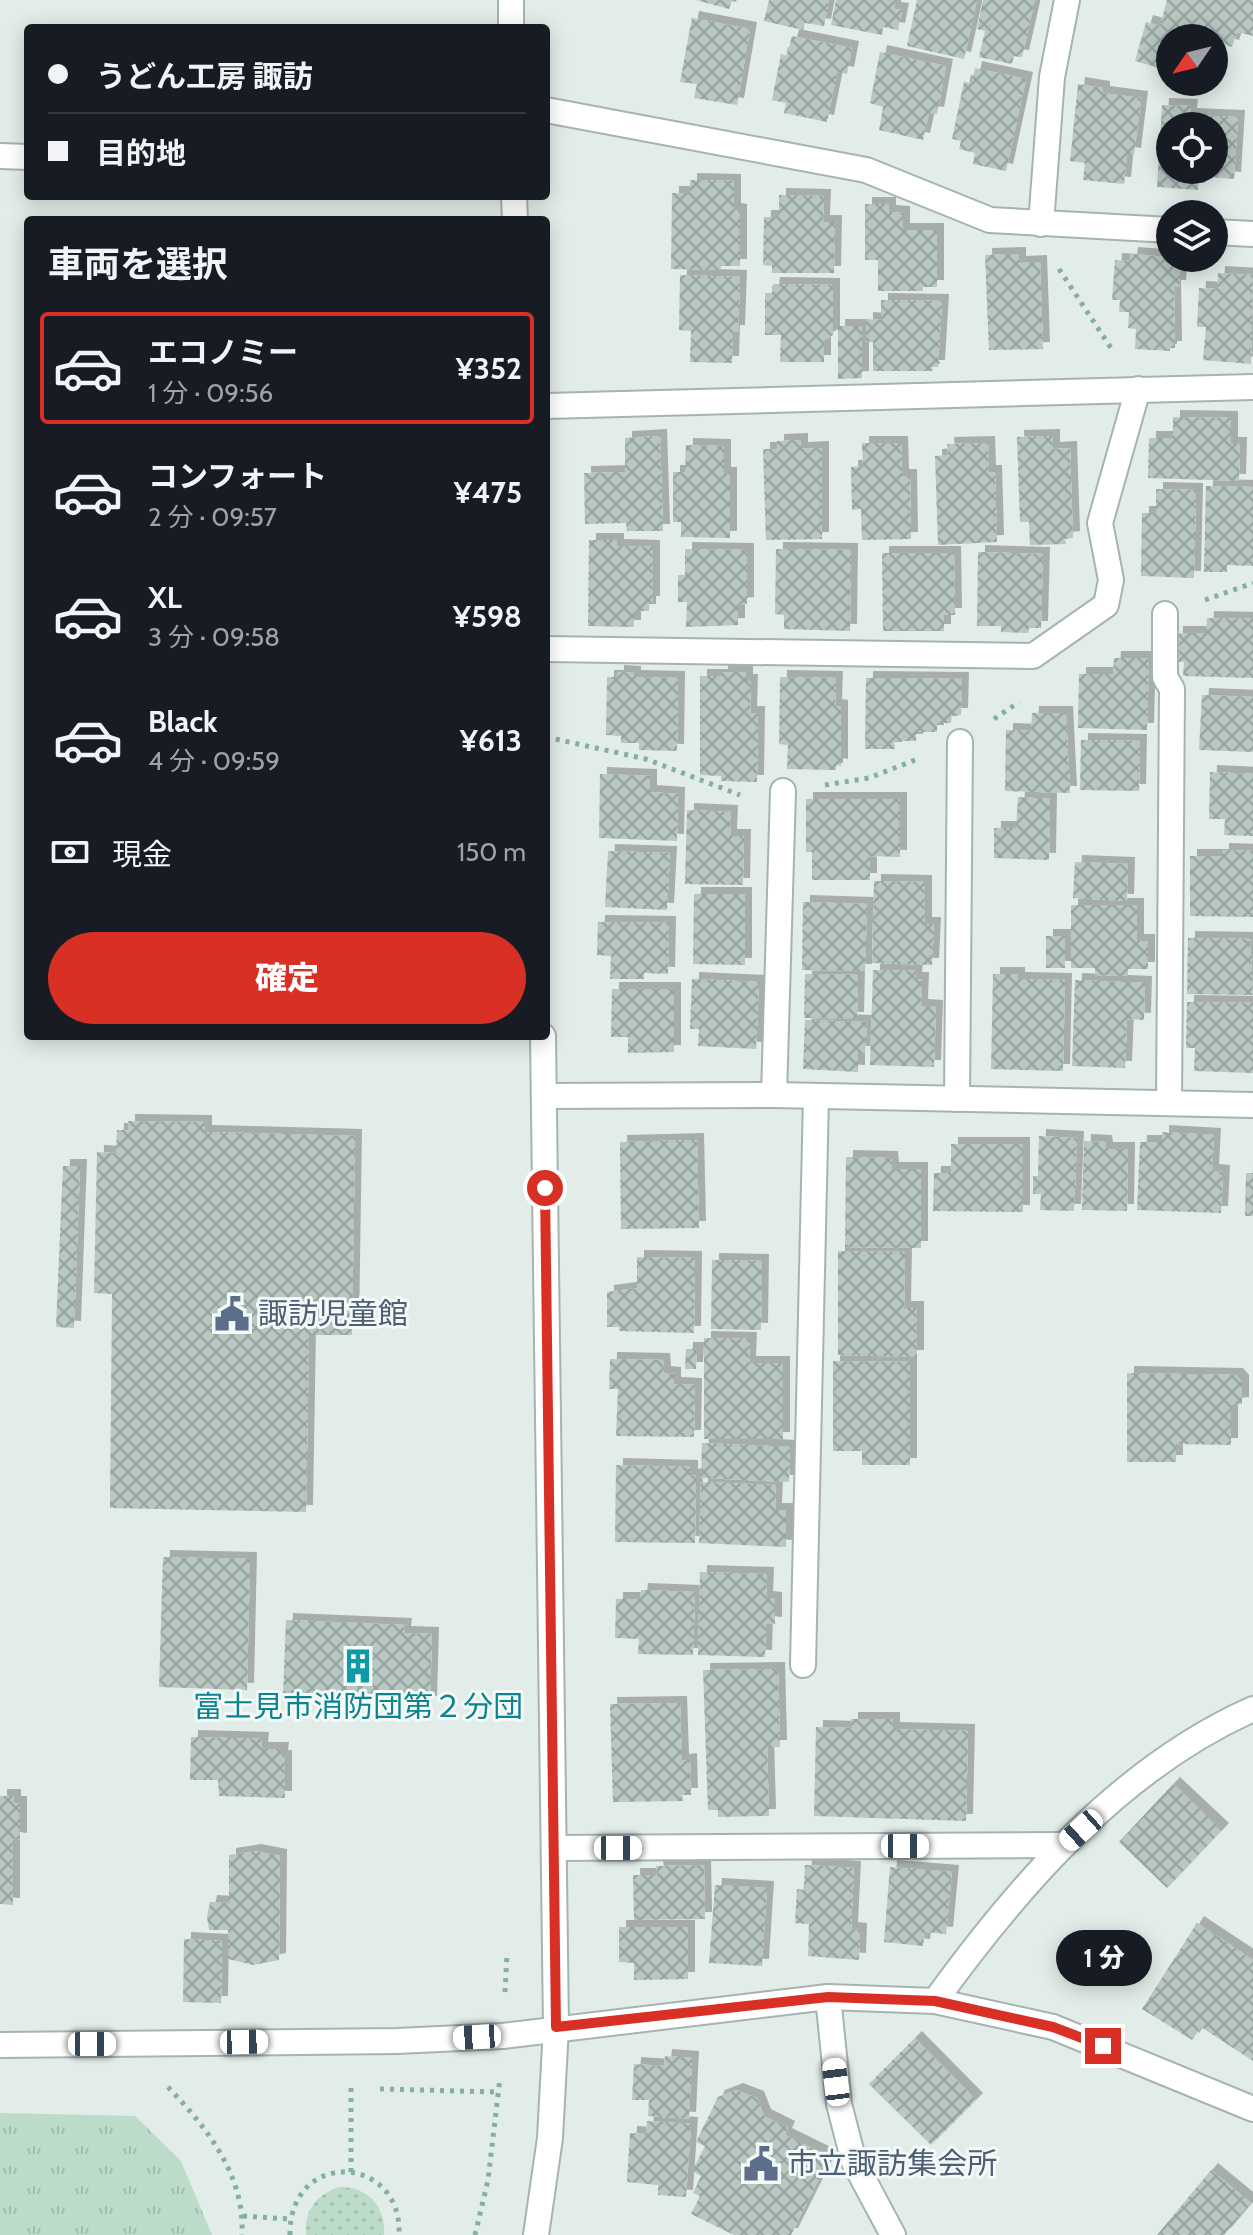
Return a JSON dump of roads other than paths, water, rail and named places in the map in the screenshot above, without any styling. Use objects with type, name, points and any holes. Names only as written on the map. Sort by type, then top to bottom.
[{"type":"street","points":[[511,0],[511,24]]},
{"type":"street","points":[[1035,223],[1052,77],[1067,0]]},
{"type":"street","points":[[550,111],[866,170],[990,220],[1156,229]]},
{"type":"street","points":[[0,156],[24,157]]},
{"type":"street","points":[[1228,233],[1253,234]]},
{"type":"street","points":[[550,406],[1253,387]]},
{"type":"street","points":[[550,649],[1033,656],[1106,605],[1111,580],[1100,523],[1138,389]]},
{"type":"street","points":[[1165,614],[1165,677],[1172,689],[1169,1103]]},
{"type":"street","points":[[957,1099],[960,742]]},
{"type":"street","points":[[774,1095],[783,791]]},
{"type":"street","points":[[536,2235],[550,2138],[556,2027],[543,1040]]},
{"type":"street","points":[[544,1096],[774,1095],[1253,1105]]},
{"type":"street","points":[[803,1665],[816,1097]]},
{"type":"street","points":[[935,2001],[993,1921],[1064,1845],[1165,1760],[1223,1722],[1253,1709]]},
{"type":"street","points":[[554,1848],[1064,1845]]},
{"type":"street","points":[[828,1997],[839,2104],[854,2162],[893,2235]]},
{"type":"street","points":[[0,2045],[397,2041],[503,2036],[556,2027],[828,1997],[935,2001],[1053,2027],[1253,2109]]},
{"type":"place","name":"諏訪児童館","points":[[232,1314]]},
{"type":"place","name":"富士見市消防団第２分団","points":[[358,1666]]},
{"type":"place","name":"市立諏訪集会所","points":[[761,2164]]}]
